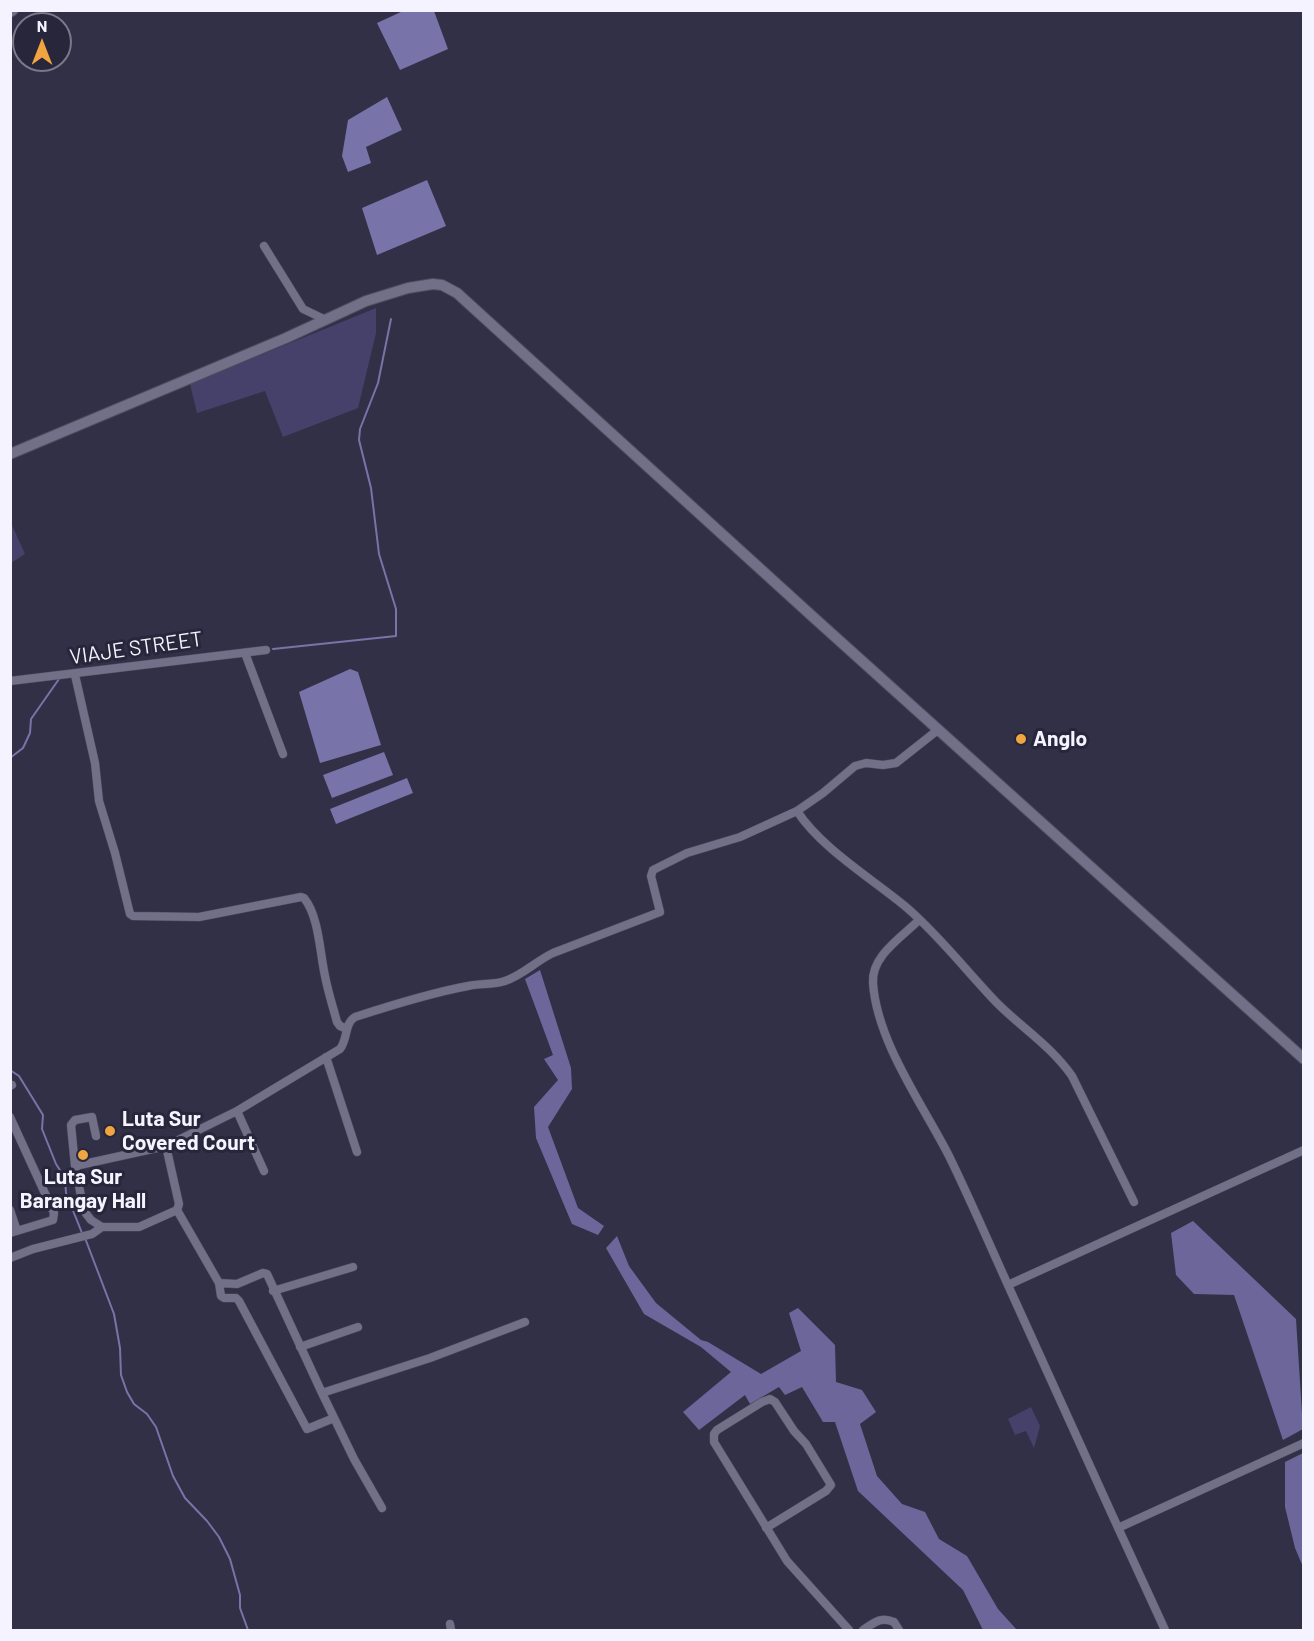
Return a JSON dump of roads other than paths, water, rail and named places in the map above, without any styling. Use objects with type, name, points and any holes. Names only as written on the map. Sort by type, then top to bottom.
[{"type":"street","points":[[264,246],[303,309],[326,320]]},
{"type":"street","points":[[10,454],[366,302],[408,288],[442,285],[457,293],[786,593],[1304,1059]]},
{"type":"street","name":"VIAJE STREET","points":[[10,681],[75,675],[208,655],[266,650]]},
{"type":"street","points":[[245,653],[283,754]]},
{"type":"street","points":[[75,675],[91,743],[99,801],[130,914],[133,916],[199,917],[303,897],[308,903],[316,927],[337,1022],[347,1029]]},
{"type":"street","points":[[75,1166],[166,1146],[237,1111],[343,1046],[347,1029],[355,1017],[469,985],[504,982],[553,953],[660,912],[653,886],[653,870],[687,853],[740,837],[797,811],[855,766],[866,763],[883,765],[896,763],[939,729]]},
{"type":"street","points":[[797,811],[813,832],[919,920],[1013,1019],[1048,1047],[1061,1061],[1072,1076],[1134,1202]]},
{"type":"street","points":[[919,920],[881,956],[874,969],[872,981],[875,999],[891,1048],[949,1156],[1165,1630]]},
{"type":"street","points":[[326,1057],[357,1152]]},
{"type":"street","points":[[237,1111],[264,1171]]},
{"type":"street","points":[[10,1117],[54,1213],[53,1220],[14,1232],[10,1210]]},
{"type":"street","points":[[96,1136],[92,1117],[75,1120],[73,1123],[75,1166],[84,1211],[91,1220],[102,1227],[139,1227],[177,1210],[179,1204],[166,1146]]},
{"type":"street","points":[[1008,1285],[1304,1150]]},
{"type":"street","points":[[177,1210],[219,1283],[220,1296],[236,1298],[239,1301],[307,1429],[334,1418]]},
{"type":"street","points":[[10,1258],[92,1234],[102,1227]]},
{"type":"street","points":[[273,1291],[353,1267]]},
{"type":"street","points":[[219,1283],[237,1284],[263,1273],[267,1274],[334,1418],[382,1508]]},
{"type":"street","points":[[322,1393],[430,1358],[525,1322]]},
{"type":"street","points":[[300,1347],[358,1328]]},
{"type":"street","points":[[766,1528],[826,1491],[831,1485],[806,1444],[794,1431],[775,1402],[770,1399],[762,1401],[717,1430],[714,1437],[715,1443],[766,1528],[788,1561],[849,1630]]},
{"type":"street","points":[[1118,1528],[1304,1443]]},
{"type":"street","points":[[863,1630],[876,1621],[884,1619],[894,1622],[899,1630]]},
{"type":"waterway","points":[[273,649],[396,636],[396,609],[379,554],[371,488],[359,440],[360,429],[378,383],[391,319]]},
{"type":"waterway","points":[[10,758],[23,748],[30,733],[31,719],[59,679]]},
{"type":"waterway","points":[[10,1070],[19,1076],[43,1115],[42,1129],[56,1164],[65,1178],[66,1193],[82,1233]]},
{"type":"waterway","points":[[85,1238],[114,1314],[120,1348],[121,1375],[127,1392],[134,1404],[147,1414],[156,1427],[173,1476],[185,1498],[219,1537],[230,1559],[240,1595],[240,1608],[248,1630]]},
{"type":"place","name":"Anglo","points":[[1021,739]]},
{"type":"place","name":"Luta Sur Covered Court","points":[[110,1131]]},
{"type":"place","name":"Luta Sur Barangay Hall","points":[[83,1155]]}]
